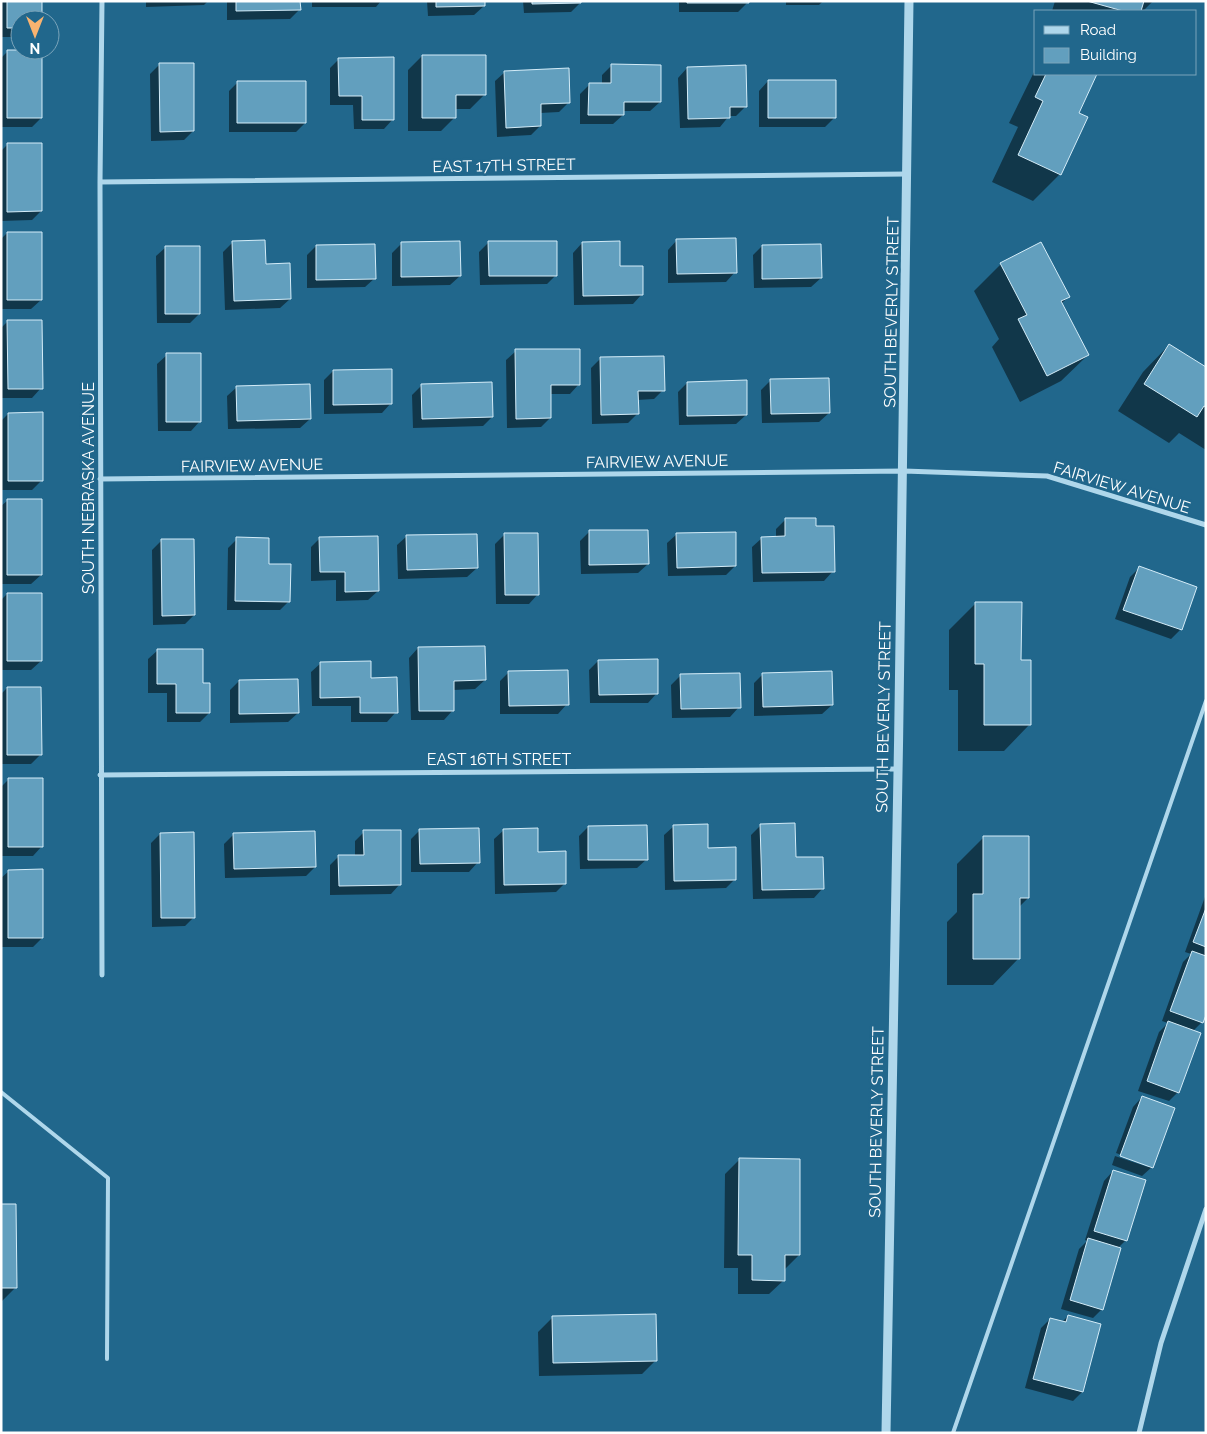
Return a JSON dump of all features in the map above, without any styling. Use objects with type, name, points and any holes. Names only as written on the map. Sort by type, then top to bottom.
[{"type":"street","name":"SOUTH NEBRASKA AVENUE","points":[[102,1],[100,182],[102,975]]},
{"type":"street","name":"SOUTH BEVERLY STREET","points":[[886,1433],[904,471],[909,1]]},
{"type":"street","name":"EAST 17TH STREET","points":[[100,182],[907,174]]},
{"type":"street","name":"FAIRVIEW AVENUE","points":[[100,479],[904,471],[1047,476],[1206,525]]},
{"type":"street","name":"EAST 16TH STREET","points":[[100,775],[897,769]]},
{"type":"street","points":[[1140,1433],[1161,1343],[1206,1209]]},
{"type":"lane","points":[[953,1433],[1206,701]]},
{"type":"lane","points":[[1,1092],[108,1178],[107,1359]]},
{"type":"building","points":[[7,1],[42,1],[42,10],[10,10],[10,28],[7,28]]},
{"type":"building","points":[[236,1],[300,1],[301,10],[236,11]]},
{"type":"building","points":[[436,1],[485,1],[485,6],[436,7]]},
{"type":"building","points":[[532,1],[581,1],[581,3],[532,4]]},
{"type":"building","points":[[687,1],[749,1],[749,3],[687,3]]},
{"type":"building","points":[[1087,1],[1144,1],[1141,10],[1119,10]]},
{"type":"building","points":[[7,50],[10,50],[10,60],[42,60],[42,118],[7,118]]},
{"type":"building","points":[[422,55],[486,55],[486,95],[456,95],[456,118],[422,118]]},
{"type":"building","points":[[394,57],[394,120],[362,120],[362,96],[339,96],[338,58]]},
{"type":"building","points":[[159,63],[194,63],[194,131],[160,132]]},
{"type":"building","points":[[611,64],[661,65],[661,102],[624,102],[624,115],[588,115],[589,83],[611,83]]},
{"type":"building","points":[[746,65],[747,107],[730,107],[730,118],[688,119],[687,67]]},
{"type":"building","points":[[569,68],[570,103],[541,104],[541,126],[506,128],[504,71]]},
{"type":"building","points":[[1046,75],[1097,75],[1079,113],[1088,117],[1061,175],[1018,155],[1043,101],[1035,97]]},
{"type":"building","points":[[768,80],[836,80],[836,118],[768,118]]},
{"type":"building","points":[[237,81],[306,81],[306,123],[237,123]]},
{"type":"building","points":[[7,143],[42,143],[42,211],[7,212]]},
{"type":"building","points":[[7,232],[42,232],[42,300],[7,300]]},
{"type":"building","points":[[736,238],[737,273],[677,274],[676,239]]},
{"type":"building","points":[[265,240],[266,264],[290,263],[291,299],[234,301],[232,241]]},
{"type":"building","points":[[460,241],[461,276],[401,277],[401,242]]},
{"type":"building","points":[[488,241],[557,241],[557,276],[489,276]]},
{"type":"building","points":[[620,241],[620,266],[643,266],[643,295],[583,296],[582,242]]},
{"type":"building","points":[[1041,242],[1070,297],[1061,301],[1089,355],[1047,376],[1018,319],[1027,315],[1000,263]]},
{"type":"building","points":[[375,244],[376,279],[316,280],[316,245]]},
{"type":"building","points":[[821,244],[822,278],[762,279],[762,245]]},
{"type":"building","points":[[165,246],[200,246],[200,314],[165,314]]},
{"type":"building","points":[[7,320],[42,320],[43,389],[8,389]]},
{"type":"building","points":[[1169,344],[1206,367],[1206,407],[1204,406],[1197,417],[1144,384]]},
{"type":"building","points":[[515,349],[580,349],[580,385],[551,385],[551,418],[516,419]]},
{"type":"building","points":[[166,353],[201,353],[201,422],[166,422]]},
{"type":"building","points":[[664,356],[665,391],[638,391],[639,414],[601,415],[600,357]]},
{"type":"building","points":[[392,369],[392,404],[333,405],[333,370]]},
{"type":"building","points":[[829,378],[830,413],[771,414],[770,379]]},
{"type":"building","points":[[747,380],[747,415],[687,416],[687,382]]},
{"type":"building","points":[[492,382],[493,417],[422,419],[421,384]]},
{"type":"building","points":[[310,384],[311,419],[237,421],[236,386]]},
{"type":"building","points":[[43,412],[43,481],[8,481],[8,413]]},
{"type":"building","points":[[7,499],[42,499],[42,575],[7,575]]},
{"type":"building","points":[[785,518],[816,518],[816,526],[834,526],[835,572],[762,573],[761,537],[785,536]]},
{"type":"building","points":[[589,530],[648,530],[649,564],[589,565]]},
{"type":"building","points":[[736,532],[736,566],[677,568],[676,533]]},
{"type":"building","points":[[504,533],[538,533],[539,595],[505,595]]},
{"type":"building","points":[[477,534],[478,568],[407,570],[406,535]]},
{"type":"building","points":[[378,536],[379,591],[345,592],[345,572],[320,572],[319,537]]},
{"type":"building","points":[[236,537],[269,538],[269,564],[291,564],[290,602],[235,601]]},
{"type":"building","points":[[161,539],[194,539],[195,615],[162,616]]},
{"type":"building","points":[[1139,566],[1197,587],[1182,630],[1123,610]]},
{"type":"building","points":[[7,593],[42,593],[42,661],[7,661]]},
{"type":"building","points":[[975,602],[1022,602],[1021,660],[1031,660],[1031,725],[984,725],[984,664],[975,664]]},
{"type":"building","points":[[485,646],[486,680],[454,681],[454,711],[419,711],[418,647]]},
{"type":"building","points":[[157,649],[203,649],[203,683],[210,683],[210,713],[176,713],[176,684],[157,684]]},
{"type":"building","points":[[658,659],[658,694],[599,695],[598,660]]},
{"type":"building","points":[[371,661],[371,678],[397,677],[398,713],[360,713],[360,697],[320,698],[320,662]]},
{"type":"building","points":[[568,670],[569,705],[509,706],[508,671]]},
{"type":"building","points":[[832,671],[833,705],[763,707],[762,673]]},
{"type":"building","points":[[740,673],[741,708],[681,709],[680,674]]},
{"type":"building","points":[[298,679],[299,713],[239,714],[239,680]]},
{"type":"building","points":[[7,687],[41,687],[42,755],[7,755]]},
{"type":"building","points":[[8,778],[43,778],[43,847],[8,847]]},
{"type":"building","points":[[795,823],[796,857],[823,857],[824,889],[762,890],[760,824]]},
{"type":"building","points":[[708,824],[708,848],[736,847],[736,880],[674,881],[673,825]]},
{"type":"building","points":[[647,825],[648,860],[588,860],[588,826]]},
{"type":"building","points":[[479,828],[480,863],[420,864],[419,829]]},
{"type":"building","points":[[538,828],[538,852],[566,851],[566,884],[504,885],[503,829]]},
{"type":"building","points":[[363,830],[401,830],[401,885],[339,886],[338,855],[364,855]]},
{"type":"building","points":[[315,831],[316,867],[234,869],[233,833]]},
{"type":"building","points":[[194,832],[195,918],[161,918],[160,833]]},
{"type":"building","points":[[983,836],[1029,836],[1029,898],[1020,898],[1020,959],[973,959],[973,894],[983,894]]},
{"type":"building","points":[[43,869],[43,938],[8,938],[8,870]]},
{"type":"building","points":[[1206,908],[1206,947],[1193,942]]},
{"type":"building","points":[[1192,951],[1206,956],[1206,1015],[1203,1023],[1170,1011]]},
{"type":"building","points":[[1168,1021],[1201,1033],[1179,1093],[1147,1081]]},
{"type":"building","points":[[1142,1096],[1175,1108],[1153,1168],[1120,1156]]},
{"type":"building","points":[[739,1158],[800,1159],[800,1255],[785,1255],[785,1281],[752,1280],[752,1255],[738,1255]]},
{"type":"building","points":[[1113,1170],[1146,1180],[1127,1241],[1094,1231]]},
{"type":"building","points":[[1,1204],[16,1204],[17,1288],[1,1288]]},
{"type":"building","points":[[1088,1238],[1121,1248],[1103,1310],[1070,1300]]},
{"type":"building","points":[[656,1314],[657,1361],[553,1363],[552,1316]]},
{"type":"building","points":[[1068,1315],[1101,1324],[1083,1392],[1033,1379],[1050,1318],[1066,1322]]}]
